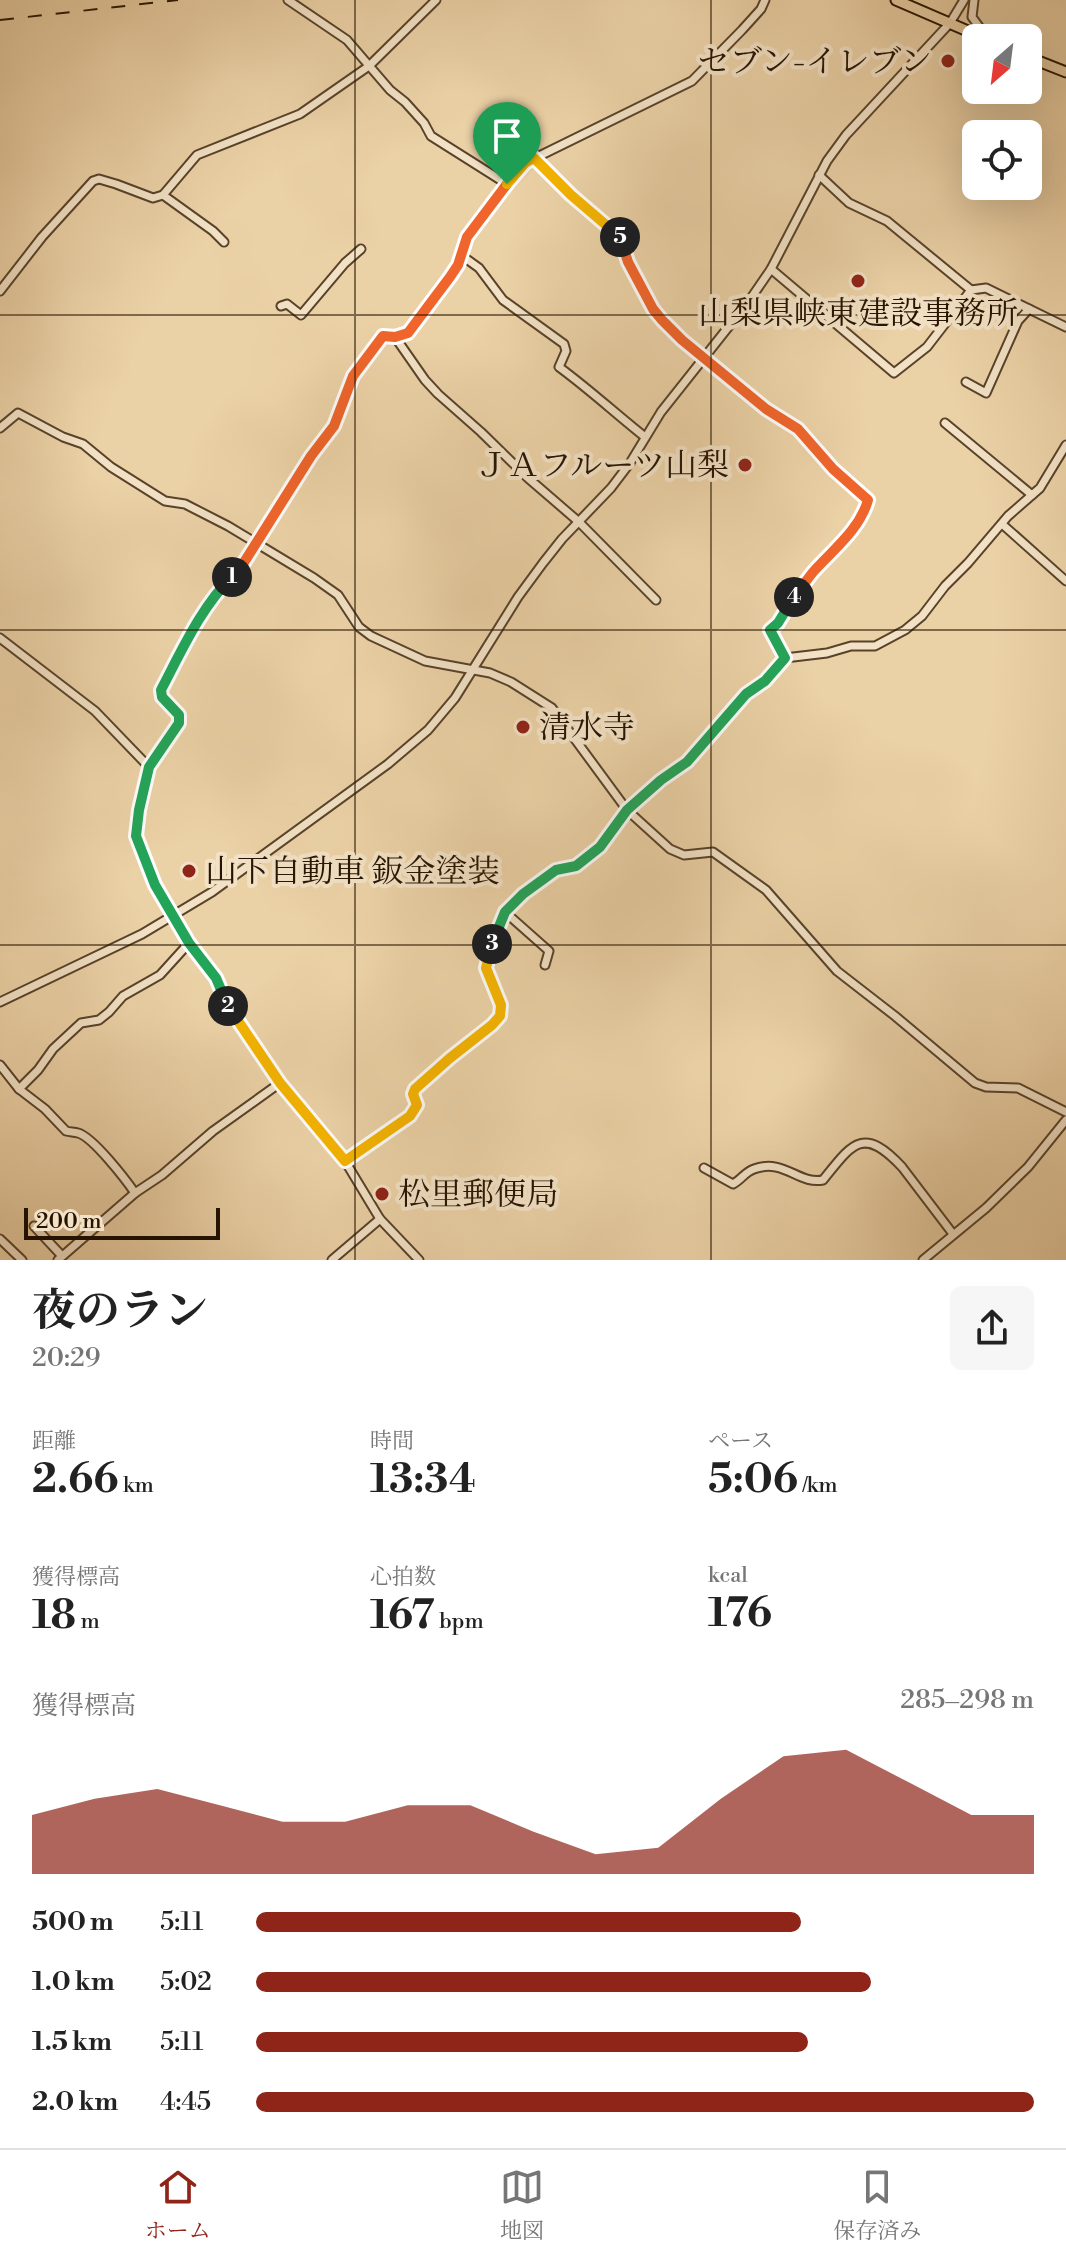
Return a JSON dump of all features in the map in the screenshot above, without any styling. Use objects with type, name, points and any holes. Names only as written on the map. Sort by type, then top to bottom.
[{"type":"main road","points":[[896,0],[962,28]]},
{"type":"main road","points":[[1042,63],[1066,72]]},
{"type":"street","points":[[288,0],[347,40],[390,90],[415,113],[431,136],[507,184]]},
{"type":"street","points":[[0,291],[42,237],[93,181],[99,179],[153,198],[163,195],[197,155],[300,114],[369,66],[436,0]]},
{"type":"street","points":[[419,1260],[380,1219],[345,1161],[280,1083],[250,1041],[227,1005],[216,978],[189,943],[155,885],[136,836],[149,767],[179,723],[179,715],[162,697],[161,690],[188,637],[218,591],[238,572],[311,456],[334,426],[353,376],[383,336],[395,337],[408,333],[450,277],[467,237],[525,163],[692,81],[761,9],[765,0]]},
{"type":"street","points":[[974,0],[972,17],[977,24]]},
{"type":"street","points":[[0,1002],[142,934],[212,892],[388,764],[428,730],[449,706],[518,597],[562,539],[611,488],[661,412],[771,269],[819,175],[846,135],[950,23],[960,2]]},
{"type":"street","points":[[534,158],[619,236],[628,262],[653,309],[682,340],[766,409],[798,429],[833,469],[868,500],[838,547],[814,571],[770,630],[785,658]]},
{"type":"street","points":[[819,175],[849,203],[887,221],[971,290]]},
{"type":"street","points":[[163,195],[224,242]]},
{"type":"street","points":[[281,306],[287,304],[301,315],[345,263],[361,249]]},
{"type":"street","points":[[461,255],[479,268],[503,300],[564,344],[566,351],[559,367],[645,437]]},
{"type":"street","points":[[771,269],[894,373],[927,347],[971,290],[986,288],[1066,327]]},
{"type":"street","points":[[966,382],[986,393],[1018,321],[1029,309]]},
{"type":"street","points":[[395,337],[438,394],[579,522],[656,600]]},
{"type":"street","points":[[0,428],[18,413],[83,444],[111,467],[165,501],[185,504],[255,542],[329,588],[338,595],[359,627],[371,636],[425,661],[490,673],[511,682],[552,708],[627,810],[677,853],[691,856],[713,852],[766,890],[837,971],[975,1083],[980,1086],[1018,1088],[1066,1112]]},
{"type":"street","points":[[945,423],[1032,495]]},
{"type":"street","points":[[345,1161],[410,1116],[417,1105],[413,1094],[415,1089],[500,1016],[501,1005],[486,968],[498,924],[523,894],[556,870],[576,866],[600,847],[627,810],[687,762],[746,694],[765,681],[785,658],[827,653],[851,646],[875,646],[905,630],[922,616],[1008,516],[1040,488],[1065,449]]},
{"type":"street","points":[[1002,524],[1066,581]]},
{"type":"street","points":[[0,638],[95,711],[149,767]]},
{"type":"street","points":[[505,912],[549,951],[545,965]]},
{"type":"street","points":[[19,1089],[53,1049],[81,1023],[99,1020],[123,996],[160,975],[189,943]]},
{"type":"street","points":[[0,1065],[19,1089],[45,1109],[66,1131],[85,1137],[135,1193]]},
{"type":"street","points":[[34,1226],[60,1258],[135,1193],[280,1083]]},
{"type":"street","points":[[923,1260],[986,1208],[1028,1167],[1066,1120]]},
{"type":"street","points":[[704,1168],[733,1184],[756,1168],[779,1167],[818,1182],[843,1155],[863,1141],[894,1158],[953,1234]]},
{"type":"street","points":[[332,1260],[380,1219]]},
{"type":"street","points":[[0,1239],[22,1260]]},
{"type":"railway","points":[[0,20],[178,0]]},
{"type":"place","name":"セブン-イレブン","points":[[948,61]]},
{"type":"place","name":"山梨県峡東建設事務所","points":[[858,281]]},
{"type":"place","name":"ＪＡフルーツ山梨","points":[[745,465]]},
{"type":"place","name":"清水寺","points":[[523,727]]},
{"type":"place","name":"山下自動車 鈑金塗装","points":[[189,871]]},
{"type":"place","name":"松里郵便局","points":[[382,1194]]},
{"type":"route","points":[[534,158],[619,236],[628,262],[662,320],[766,409],[798,429],[833,469],[868,500],[838,547],[814,571],[770,630],[785,658],[765,681],[746,694],[687,762],[627,810],[600,847],[576,866],[556,870],[523,894],[505,912],[498,924],[486,968],[501,1005],[500,1016],[415,1089],[413,1094],[417,1105],[410,1116],[345,1161],[258,1053],[227,1005],[216,978],[189,943],[155,885],[136,836],[139,810],[149,767],[179,723],[179,715],[162,697],[161,690],[188,637],[218,591],[238,572],[259,535],[334,426],[353,376],[383,336],[395,337],[408,333],[458,265],[473,227],[507,184],[525,163],[534,158]]}]
